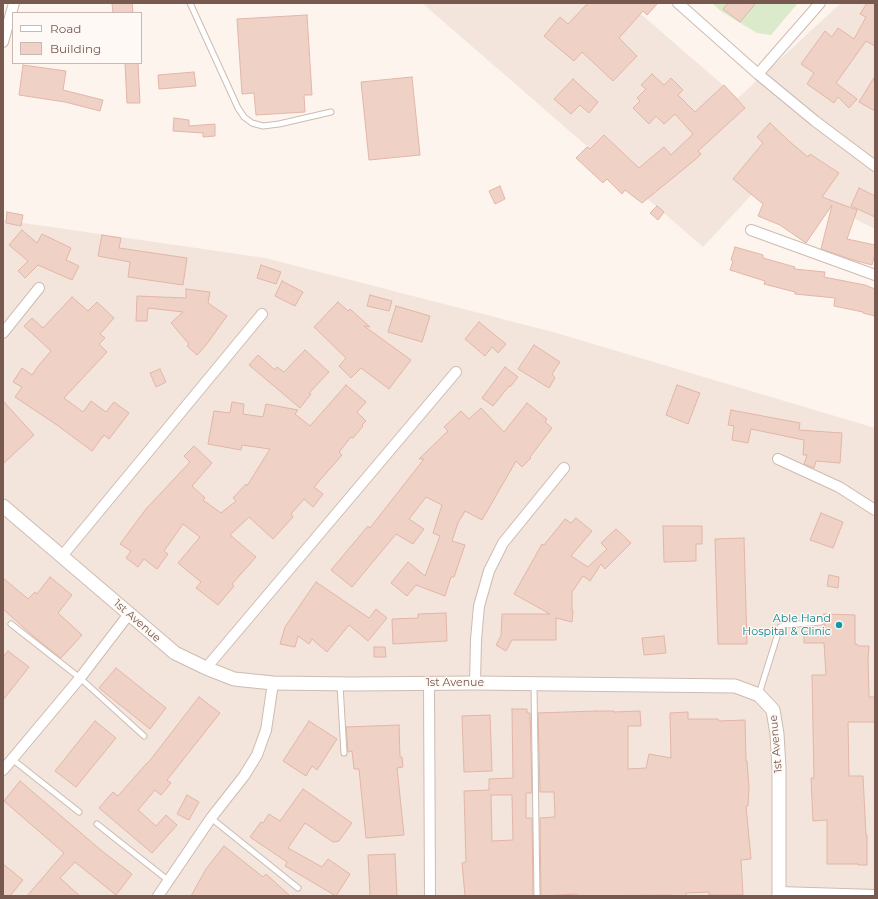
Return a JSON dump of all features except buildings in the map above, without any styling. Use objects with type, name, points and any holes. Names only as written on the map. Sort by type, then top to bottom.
[{"type":"street","points":[[3,42],[14,3]]},
{"type":"street","points":[[678,3],[815,122],[875,166]]},
{"type":"street","points":[[758,74],[820,3]]},
{"type":"street","points":[[750,230],[875,275]]},
{"type":"street","points":[[3,333],[39,288]]},
{"type":"street","points":[[62,556],[262,314]]},
{"type":"street","points":[[206,668],[456,372]]},
{"type":"street","points":[[778,459],[839,487],[875,510]]},
{"type":"street","points":[[475,683],[476,640],[479,606],[488,571],[503,543],[564,468]]},
{"type":"street","name":"1st Avenue","points":[[3,506],[175,653],[206,668],[234,679],[272,683],[340,684],[475,683],[735,686],[759,695],[773,710],[777,734],[779,768],[779,894]]},
{"type":"street","points":[[3,770],[80,678],[129,614]]},
{"type":"street","points":[[158,896],[211,818],[244,776],[257,755],[266,730],[272,683]]},
{"type":"street","points":[[430,683],[430,896]]},
{"type":"street","points":[[779,894],[875,895]]},
{"type":"lane","points":[[190,3],[238,108],[244,117],[252,123],[263,126],[279,124],[331,112]]},
{"type":"lane","points":[[759,695],[780,627],[785,625],[821,622]]},
{"type":"lane","points":[[11,624],[80,678],[144,736]]},
{"type":"lane","points":[[340,684],[344,753]]},
{"type":"lane","points":[[534,684],[538,896]]},
{"type":"lane","points":[[12,759],[79,812]]},
{"type":"lane","points":[[211,818],[298,888]]},
{"type":"lane","points":[[97,824],[169,881]]},
{"type":"shaded area","points":[[422,3],[628,3],[738,98],[841,3],[875,3],[875,229],[770,175],[703,247]]},
{"type":"shaded area","points":[[3,220],[265,258],[553,332],[875,428],[875,896],[3,896]]},
{"type":"green space","points":[[712,3],[798,3],[771,35],[757,33],[722,12]]},
{"type":"place","name":"Able Hand Hospital & Clinic","points":[[839,625]]}]
